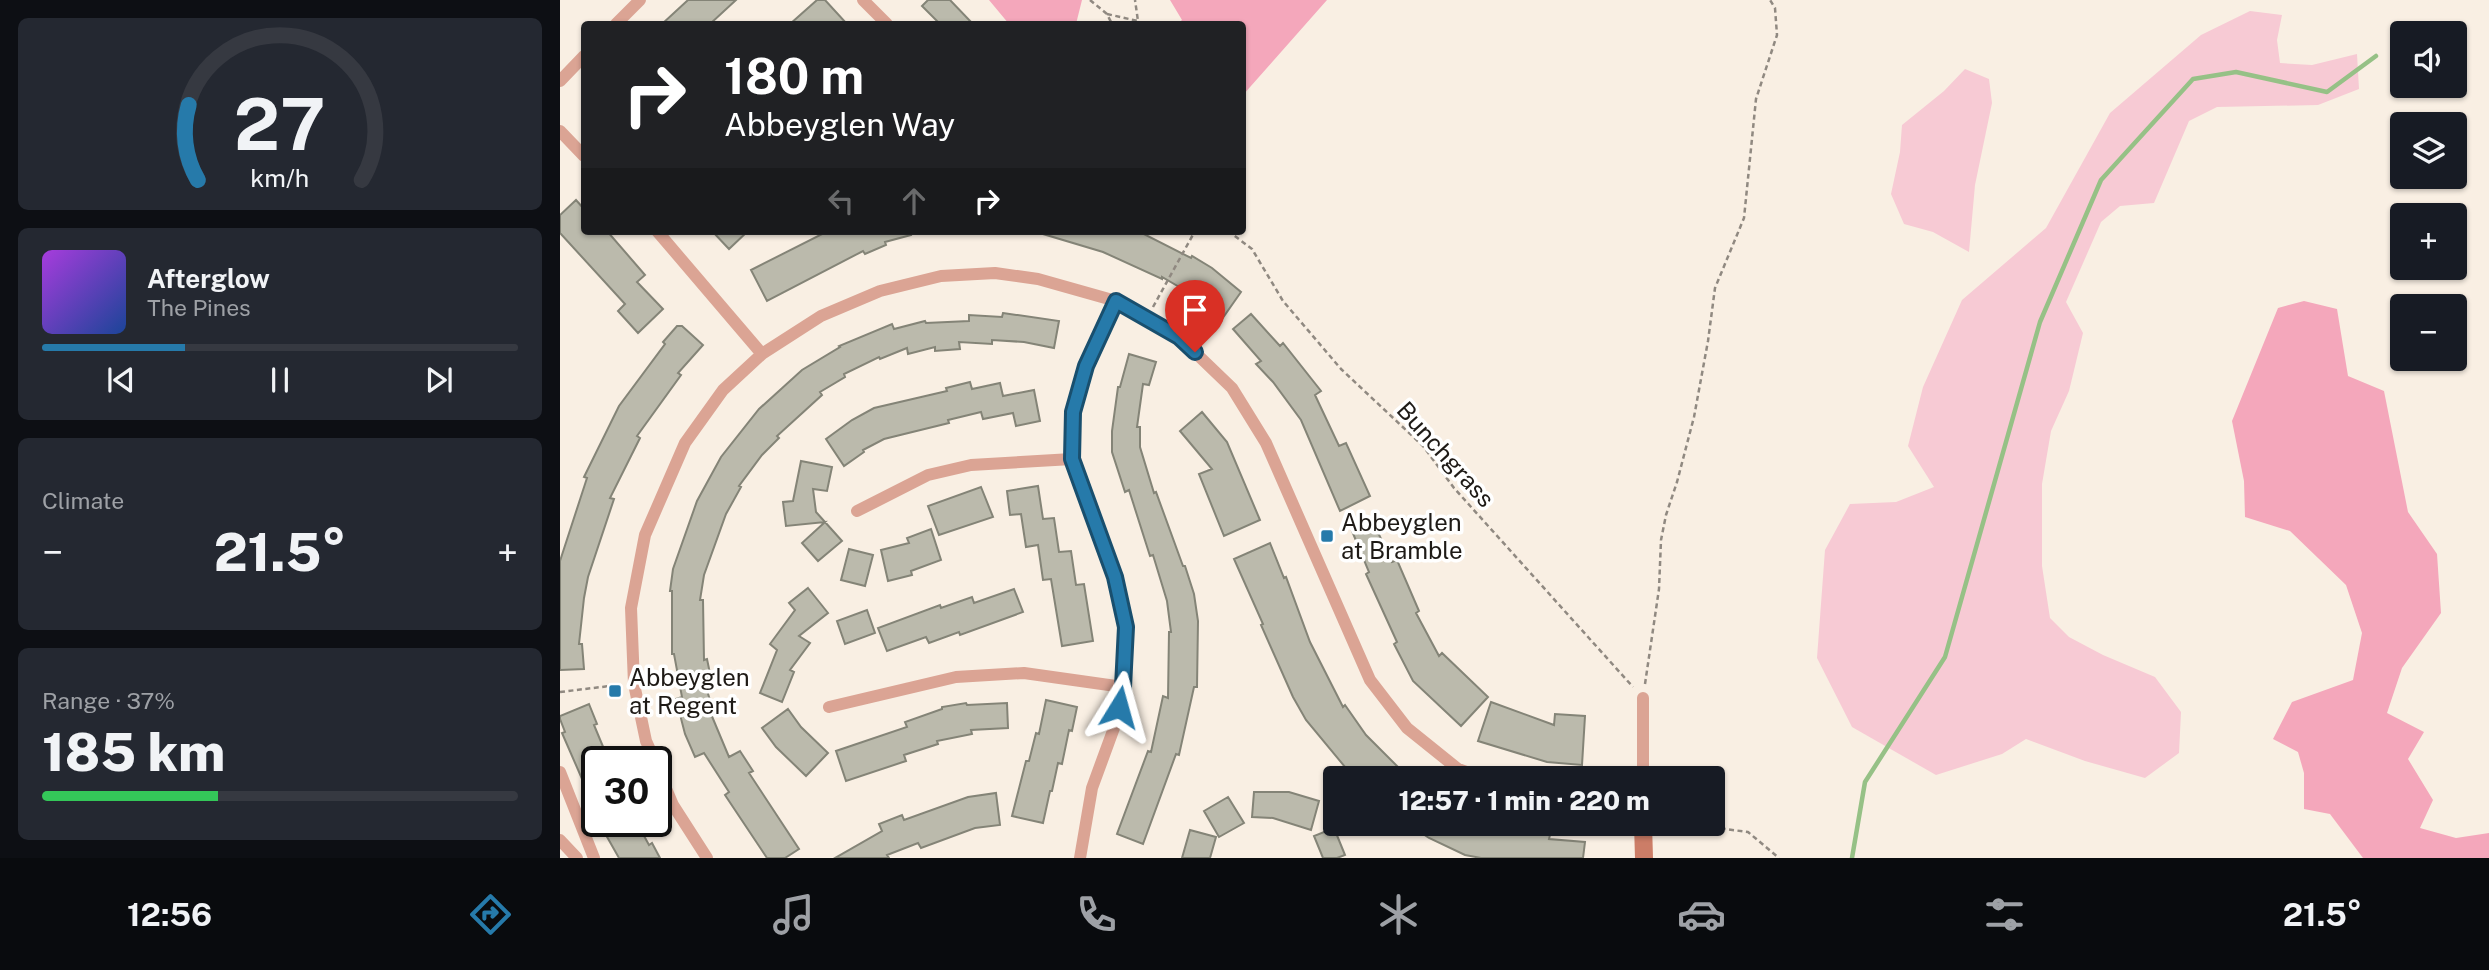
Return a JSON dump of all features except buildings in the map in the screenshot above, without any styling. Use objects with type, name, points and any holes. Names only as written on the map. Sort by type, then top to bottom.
[{"type":"street","points":[[619,21],[640,0]]},
{"type":"street","points":[[863,0],[884,21]]},
{"type":"street","points":[[560,81],[581,59]]},
{"type":"street","points":[[560,131],[581,153]]},
{"type":"street","points":[[660,235],[762,354]]},
{"type":"street","points":[[648,746],[634,684],[631,608],[645,535],[685,443],[723,390],[762,354],[833,311],[880,291],[941,276],[995,273],[1038,279],[1116,301],[1179,337],[1232,388],[1266,443],[1370,680],[1407,728],[1454,766]]},
{"type":"street","points":[[1080,858],[1092,788],[1114,728],[1123,687],[1126,627],[1115,577],[1072,459],[1073,412],[1086,366],[1116,301]]},
{"type":"street","points":[[857,511],[928,475],[971,465],[1072,459]]},
{"type":"street","points":[[830,706],[957,677],[1024,673],[1123,687]]},
{"type":"street","points":[[1643,698],[1643,766]]},
{"type":"street","points":[[560,772],[594,858]]},
{"type":"street","points":[[672,803],[707,858]]},
{"type":"street","points":[[1643,836],[1644,858]]},
{"type":"street","points":[[560,840],[577,858]]},
{"type":"path","points":[[1090,0],[1107,14],[1110,21]]},
{"type":"path","points":[[1107,14],[1139,21],[1135,0]]},
{"type":"path","points":[[1643,698],[1659,589],[1661,540],[1666,515],[1694,417],[1715,288],[1744,218],[1756,99],[1777,35],[1775,8],[1770,0]]},
{"type":"path","points":[[1146,319],[1193,235]]},
{"type":"path","name":"Bunchgrass","points":[[1233,235],[1252,249],[1283,301],[1341,369],[1423,446],[1471,508],[1524,569],[1643,698]]},
{"type":"path","points":[[560,692],[618,685]]},
{"type":"path","points":[[1725,829],[1748,832],[1779,858]]},
{"type":"shaded area","points":[[989,0],[1082,0],[1077,21],[1006,21]]},
{"type":"shaded area","points":[[1170,0],[1327,0],[1246,92],[1246,21],[1182,20]]},
{"type":"shaded area","points":[[2250,11],[2282,15],[2277,40],[2280,63],[2312,65],[2357,54],[2359,89],[2318,105],[2217,107],[2189,121],[2154,203],[2120,206],[2101,222],[2066,302],[2083,333],[2069,391],[2051,431],[2042,484],[2042,566],[2050,618],[2069,637],[2155,677],[2181,712],[2179,753],[2145,778],[2085,761],[2026,739],[2002,754],[1936,775],[1852,727],[1817,658],[1825,550],[1850,504],[1896,502],[1934,487],[1908,446],[1923,387],[1962,300],[2046,228],[2110,113],[2201,35]]},
{"type":"shaded area","points":[[1965,69],[1989,79],[1992,103],[1975,185],[1969,252],[1933,232],[1904,224],[1891,194],[1900,152],[1902,125],[1944,91]]},
{"type":"shaded area","points":[[2304,301],[2337,309],[2348,376],[2384,391],[2408,512],[2437,554],[2441,613],[2402,668],[2387,713],[2424,732],[2408,759],[2433,800],[2420,828],[2456,838],[2489,833],[2489,858],[2363,858],[2330,814],[2304,809],[2304,773],[2298,752],[2273,739],[2292,702],[2353,680],[2362,633],[2346,585],[2290,531],[2245,517],[2244,481],[2232,421],[2278,308]]},
{"type":"waterway","points":[[1852,858],[1865,782],[1945,657],[2040,322],[2101,180],[2193,79],[2236,72],[2327,92],[2376,56]]},
{"type":"place","name":"Abbeyglen at Bramble","points":[[1327,536]]},
{"type":"place","name":"Abbeyglen at Regent","points":[[615,691]]},
{"type":"route","points":[[1119,707],[1123,687],[1126,627],[1115,577],[1072,459],[1073,412],[1086,366],[1116,301],[1179,337],[1195,352]]}]
